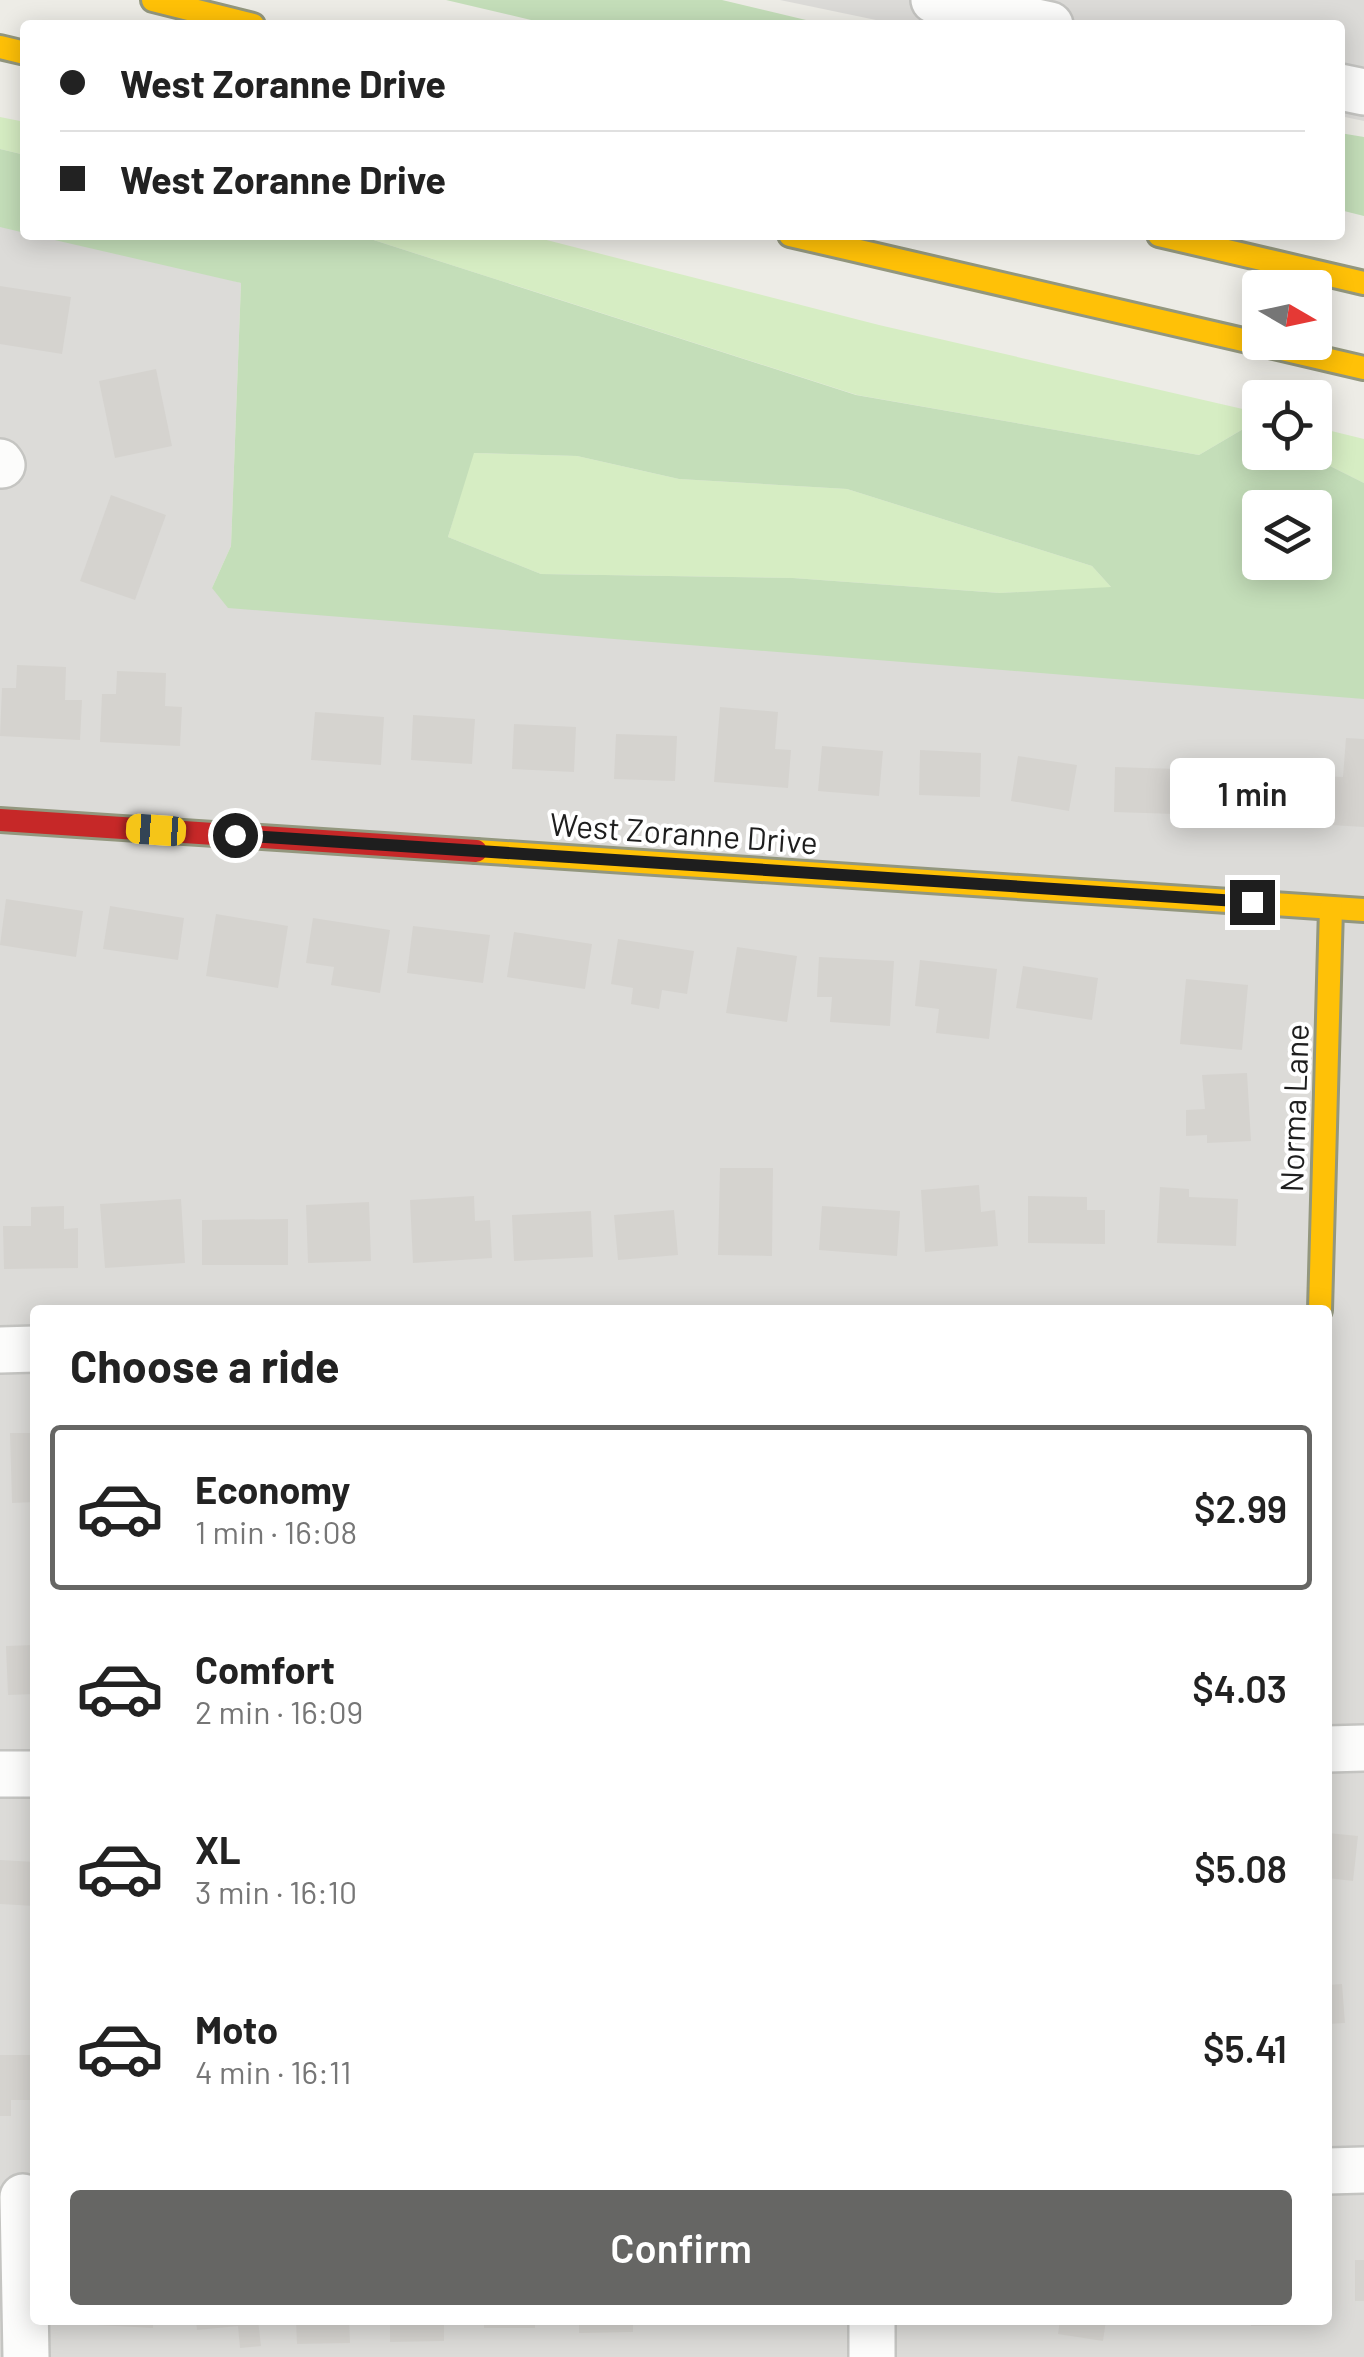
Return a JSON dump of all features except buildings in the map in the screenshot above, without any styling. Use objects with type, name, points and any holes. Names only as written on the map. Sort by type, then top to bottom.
[{"type":"main road","points":[[153,0],[233,20]]},
{"type":"main road","points":[[812,240],[1364,368]]},
{"type":"main road","points":[[1181,240],[1364,282]]},
{"type":"main road","name":"West Zoranne Drive","points":[[0,820],[1364,910]]},
{"type":"main road","name":"Norma Lane","points":[[1320,1305],[1331,908]]},
{"type":"street","points":[[934,0],[1027,20]]},
{"type":"street","points":[[0,1350],[30,1349]]},
{"type":"street","points":[[1332,1749],[1364,1748]]},
{"type":"street","points":[[0,1774],[30,1774]]},
{"type":"street","points":[[1332,2171],[1364,2170]]},
{"type":"street","points":[[19,2197],[26,2357]]},
{"type":"street","points":[[872,2325],[872,2357]]},
{"type":"shaded area","points":[[780,0],[1364,0],[1364,121],[1345,117],[1345,20],[876,20]]},
{"type":"shaded area","points":[[0,210],[20,216],[20,240],[99,240],[241,283],[231,546],[212,588],[1364,691],[1364,2357],[0,2357]]},
{"type":"green space","points":[[446,0],[722,0],[806,20],[531,20]]},
{"type":"green space","points":[[0,117],[20,121],[20,154],[0,149]]},
{"type":"green space","points":[[1345,134],[1364,137],[1364,216],[1345,211]]},
{"type":"green space","points":[[0,149],[20,154],[20,232],[0,227]]},
{"type":"green space","points":[[55,240],[374,240],[856,395],[1199,455],[1242,430],[1242,470],[1332,467],[1364,483],[1364,699],[228,608],[212,588],[231,546],[241,283]],"holes":[[[474,453],[577,456],[679,479],[847,489],[1092,566],[1111,587],[1000,593],[793,578],[541,574],[448,537]]]},
{"type":"green space","points":[[374,240],[547,240],[879,325],[1242,409],[1242,430],[1199,455],[857,395]]},
{"type":"green space","points":[[1332,431],[1364,439],[1364,483],[1332,467]]},
{"type":"green space","points":[[473,453],[577,456],[679,479],[847,489],[1092,566],[1112,588],[1000,593],[793,578],[541,574],[448,537]]},
{"type":"traffic: slow","points":[[153,0],[233,20]]},
{"type":"traffic: slow","points":[[0,47],[20,52]]},
{"type":"traffic: slow","points":[[812,240],[1364,368]]},
{"type":"traffic: slow","points":[[1180,240],[1364,283]]},
{"type":"traffic: slow","points":[[476,851],[1364,910]]},
{"type":"traffic: slow","points":[[1320,1305],[1331,908]]},
{"type":"traffic: jam","points":[[0,820],[476,851]]},
{"type":"route","points":[[235,835],[1252,902]]}]
